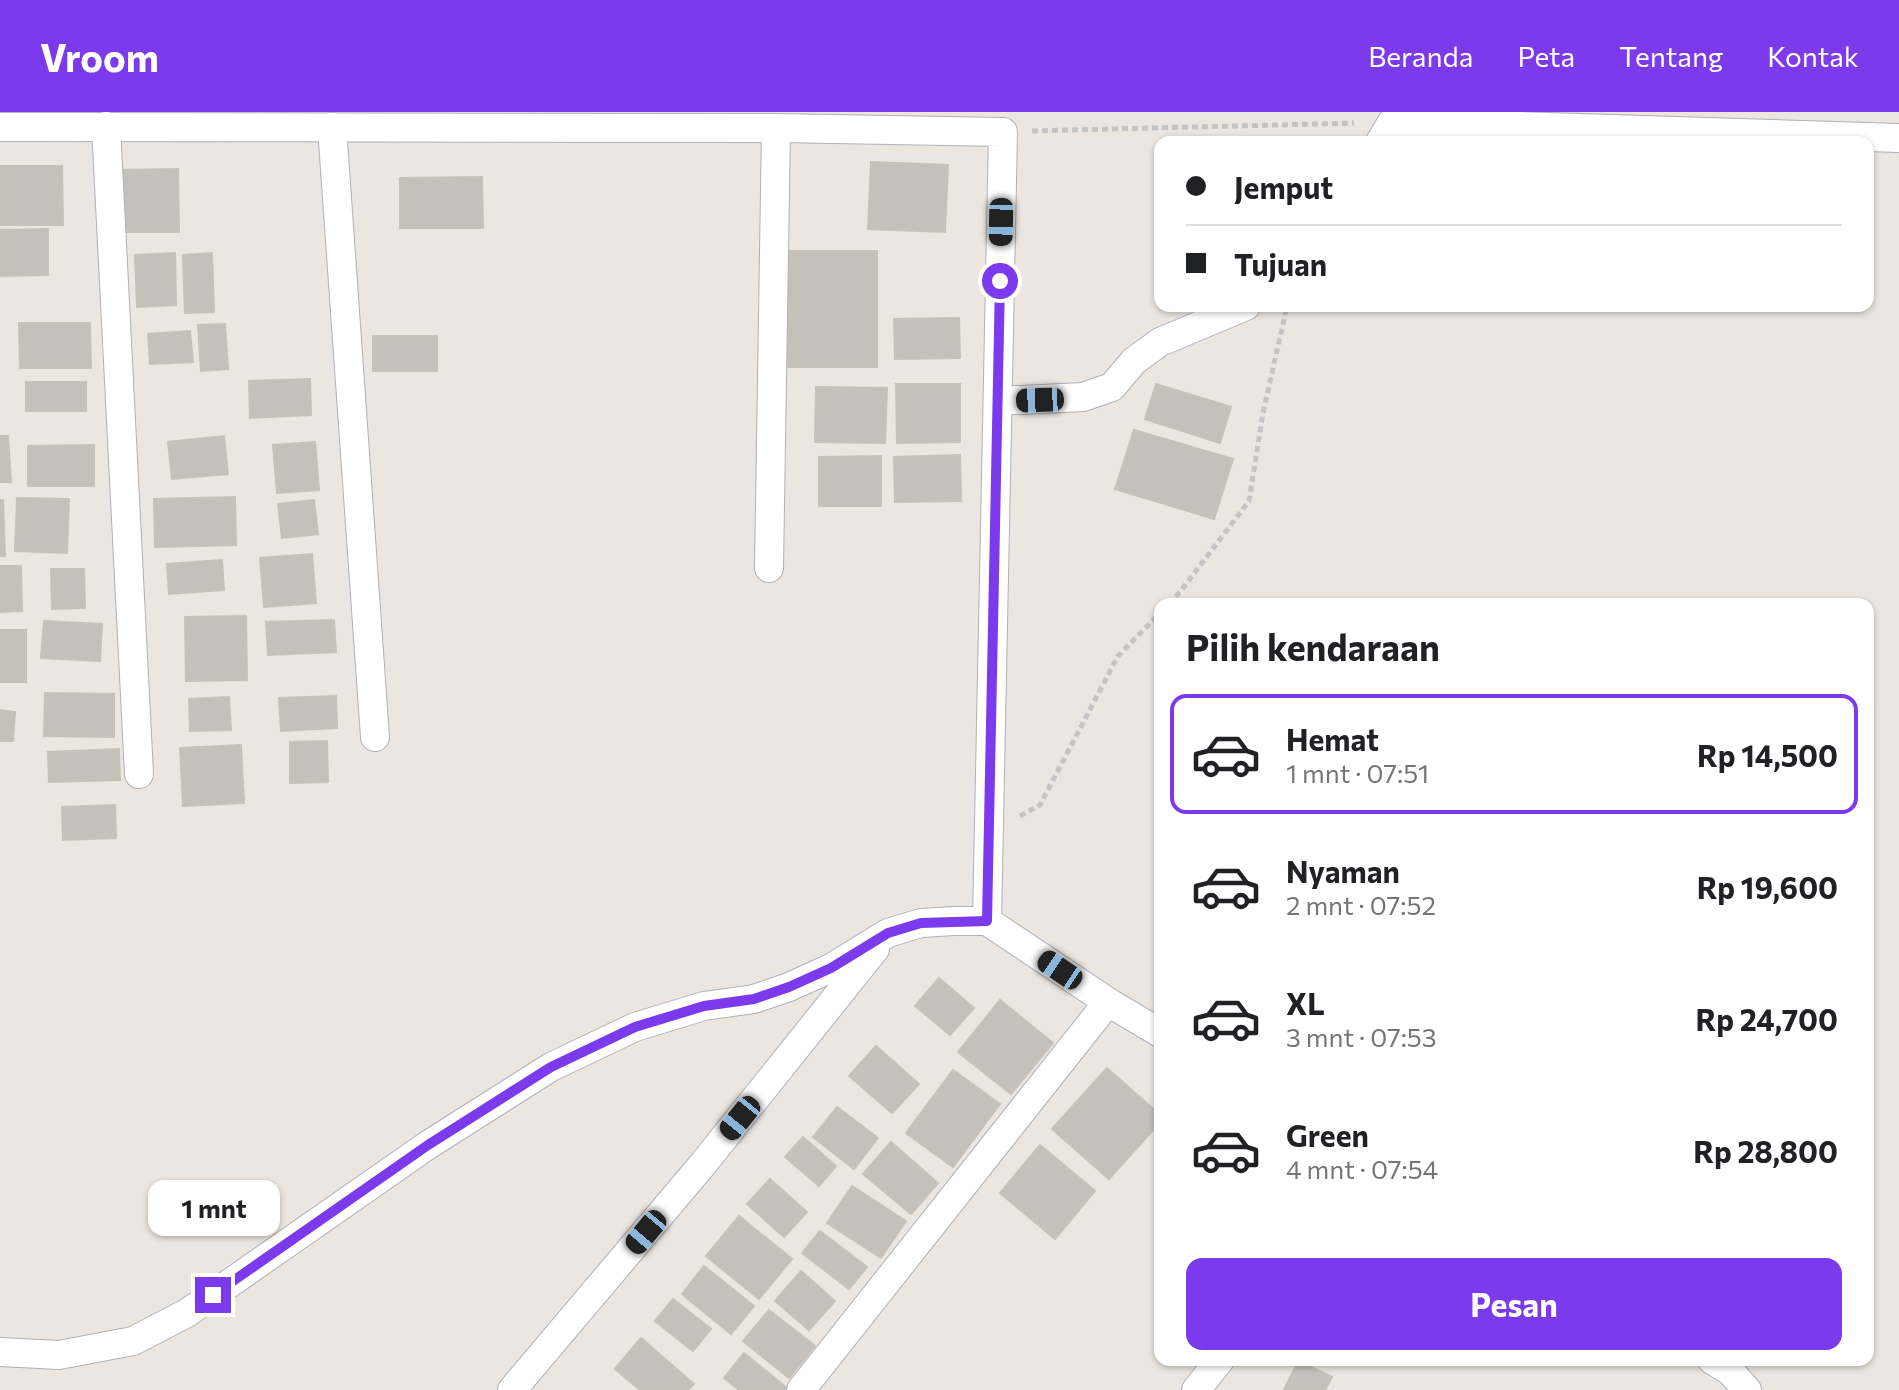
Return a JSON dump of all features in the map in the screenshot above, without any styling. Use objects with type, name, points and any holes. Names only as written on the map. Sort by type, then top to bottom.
[{"type":"street","points":[[106,126],[139,774]]},
{"type":"street","points":[[0,127],[776,128],[1003,132],[987,921]]},
{"type":"street","points":[[332,127],[375,737]]},
{"type":"street","points":[[769,568],[776,128]]},
{"type":"street","points":[[1386,132],[1728,136]]},
{"type":"street","points":[[1874,138],[1899,138]]},
{"type":"street","points":[[998,401],[1083,397],[1112,387],[1134,361],[1160,342],[1232,312]]},
{"type":"street","points":[[0,1352],[59,1355],[133,1341],[187,1313],[428,1145],[551,1067],[635,1027],[704,1006],[754,999],[789,987],[831,968],[888,933],[921,923],[987,921],[1154,1029]]},
{"type":"street","points":[[512,1390],[703,1164],[888,933]]},
{"type":"street","points":[[801,1390],[1108,1002]]},
{"type":"street","points":[[1196,1390],[1215,1366]]},
{"type":"street","points":[[1722,1366],[1747,1390]]},
{"type":"path","points":[[1003,132],[1386,132]]},
{"type":"path","points":[[1174,598],[1249,501],[1263,413],[1286,312]]},
{"type":"path","points":[[989,833],[1040,805],[1118,656],[1154,619]]},
{"type":"building","points":[[871,162],[948,165],[945,232],[868,229]]},
{"type":"building","points":[[0,166],[62,166],[63,225],[0,225]]},
{"type":"building","points":[[178,169],[179,232],[116,232],[115,170]]},
{"type":"building","points":[[482,177],[483,228],[400,228],[400,178]]},
{"type":"building","points":[[48,229],[48,275],[0,276],[0,230]]},
{"type":"building","points":[[788,251],[877,251],[877,367],[788,367]]},
{"type":"building","points":[[175,253],[176,305],[137,307],[135,255]]},
{"type":"building","points":[[212,253],[214,312],[185,313],[183,255]]},
{"type":"building","points":[[959,318],[960,358],[895,359],[894,319]]},
{"type":"building","points":[[19,323],[90,323],[91,368],[20,368]]},
{"type":"building","points":[[225,324],[228,369],[201,371],[198,325]]},
{"type":"building","points":[[190,331],[193,362],[150,364],[148,334]]},
{"type":"building","points":[[373,336],[437,336],[437,371],[373,371]]},
{"type":"building","points":[[310,379],[311,415],[250,418],[249,381]]},
{"type":"building","points":[[26,382],[86,382],[86,411],[26,411]]},
{"type":"building","points":[[896,384],[960,384],[960,442],[897,443]]},
{"type":"building","points":[[1156,384],[1231,407],[1220,443],[1145,419]]},
{"type":"building","points":[[816,387],[887,388],[885,443],[815,442]]},
{"type":"building","points":[[1134,430],[1233,459],[1214,519],[1115,489]]},
{"type":"building","points":[[0,436],[8,436],[11,482],[0,482]]},
{"type":"building","points":[[224,436],[228,474],[172,479],[168,442]]},
{"type":"building","points":[[315,442],[319,490],[277,493],[273,445]]},
{"type":"building","points":[[94,445],[94,486],[28,486],[28,446]]},
{"type":"building","points":[[960,455],[961,501],[895,502],[894,457]]},
{"type":"building","points":[[881,456],[881,506],[819,506],[819,457]]},
{"type":"building","points":[[235,497],[236,545],[155,547],[154,499]]},
{"type":"building","points":[[17,498],[69,499],[67,553],[15,551]]},
{"type":"building","points":[[0,500],[3,500],[5,556],[0,556]]},
{"type":"building","points":[[314,500],[318,534],[282,538],[278,504]]},
{"type":"building","points":[[312,554],[316,603],[264,607],[260,558]]},
{"type":"building","points":[[222,560],[224,590],[169,594],[167,564]]},
{"type":"building","points":[[0,566],[21,566],[22,611],[0,612]]},
{"type":"building","points":[[51,569],[84,569],[85,608],[52,609]]},
{"type":"building","points":[[246,616],[247,680],[186,681],[185,617]]},
{"type":"building","points":[[334,620],[336,652],[268,655],[266,622]]},
{"type":"building","points":[[44,621],[102,624],[100,661],[41,658]]},
{"type":"building","points":[[0,630],[26,630],[26,682],[0,682]]},
{"type":"building","points":[[45,693],[114,694],[114,737],[44,736]]},
{"type":"building","points":[[336,696],[337,728],[281,731],[279,698]]},
{"type":"building","points":[[229,697],[231,730],[190,731],[189,699]]},
{"type":"building","points":[[0,710],[15,712],[13,741],[0,741]]},
{"type":"building","points":[[327,741],[328,782],[290,783],[290,742]]},
{"type":"building","points":[[241,745],[244,803],[183,806],[180,748]]},
{"type":"building","points":[[119,749],[120,780],[49,782],[48,752]]},
{"type":"building","points":[[115,805],[116,838],[63,840],[62,807]]},
{"type":"building","points":[[939,978],[974,1008],[950,1035],[915,1006]]},
{"type":"building","points":[[1000,1000],[1053,1043],[1011,1094],[958,1052]]},
{"type":"building","points":[[876,1046],[919,1084],[892,1113],[849,1076]]},
{"type":"building","points":[[1107,1068],[1154,1110],[1154,1129],[1109,1179],[1052,1129]]},
{"type":"building","points":[[953,1070],[1000,1104],[953,1167],[906,1133]]},
{"type":"building","points":[[837,1107],[878,1138],[854,1169],[813,1137]]},
{"type":"building","points":[[803,1137],[836,1166],[819,1186],[785,1157]]},
{"type":"building","points":[[891,1142],[938,1183],[911,1214],[863,1174]]},
{"type":"building","points":[[1040,1145],[1095,1191],[1055,1239],[1000,1193]]},
{"type":"building","points":[[770,1179],[807,1212],[784,1237],[747,1204]]},
{"type":"building","points":[[852,1186],[906,1221],[881,1258],[827,1223]]},
{"type":"building","points":[[739,1216],[792,1259],[759,1299],[706,1256]]},
{"type":"building","points":[[820,1231],[867,1267],[849,1289],[802,1253]]},
{"type":"building","points":[[704,1266],[754,1306],[731,1334],[682,1294]]},
{"type":"building","points":[[801,1271],[835,1301],[809,1330],[775,1301]]},
{"type":"building","points":[[673,1299],[711,1329],[693,1351],[655,1321]]},
{"type":"building","points":[[769,1310],[815,1346],[789,1378],[743,1341]]},
{"type":"building","points":[[641,1338],[694,1384],[688,1390],[640,1390],[615,1369]]},
{"type":"building","points":[[744,1353],[787,1388],[739,1390],[724,1378]]},
{"type":"building","points":[[1296,1366],[1309,1366],[1332,1377],[1325,1390],[1284,1390]]},
{"type":"route","points":[[213,1295],[428,1145],[551,1067],[635,1027],[704,1006],[754,999],[789,987],[831,968],[888,933],[921,923],[987,921],[1000,281]]}]
